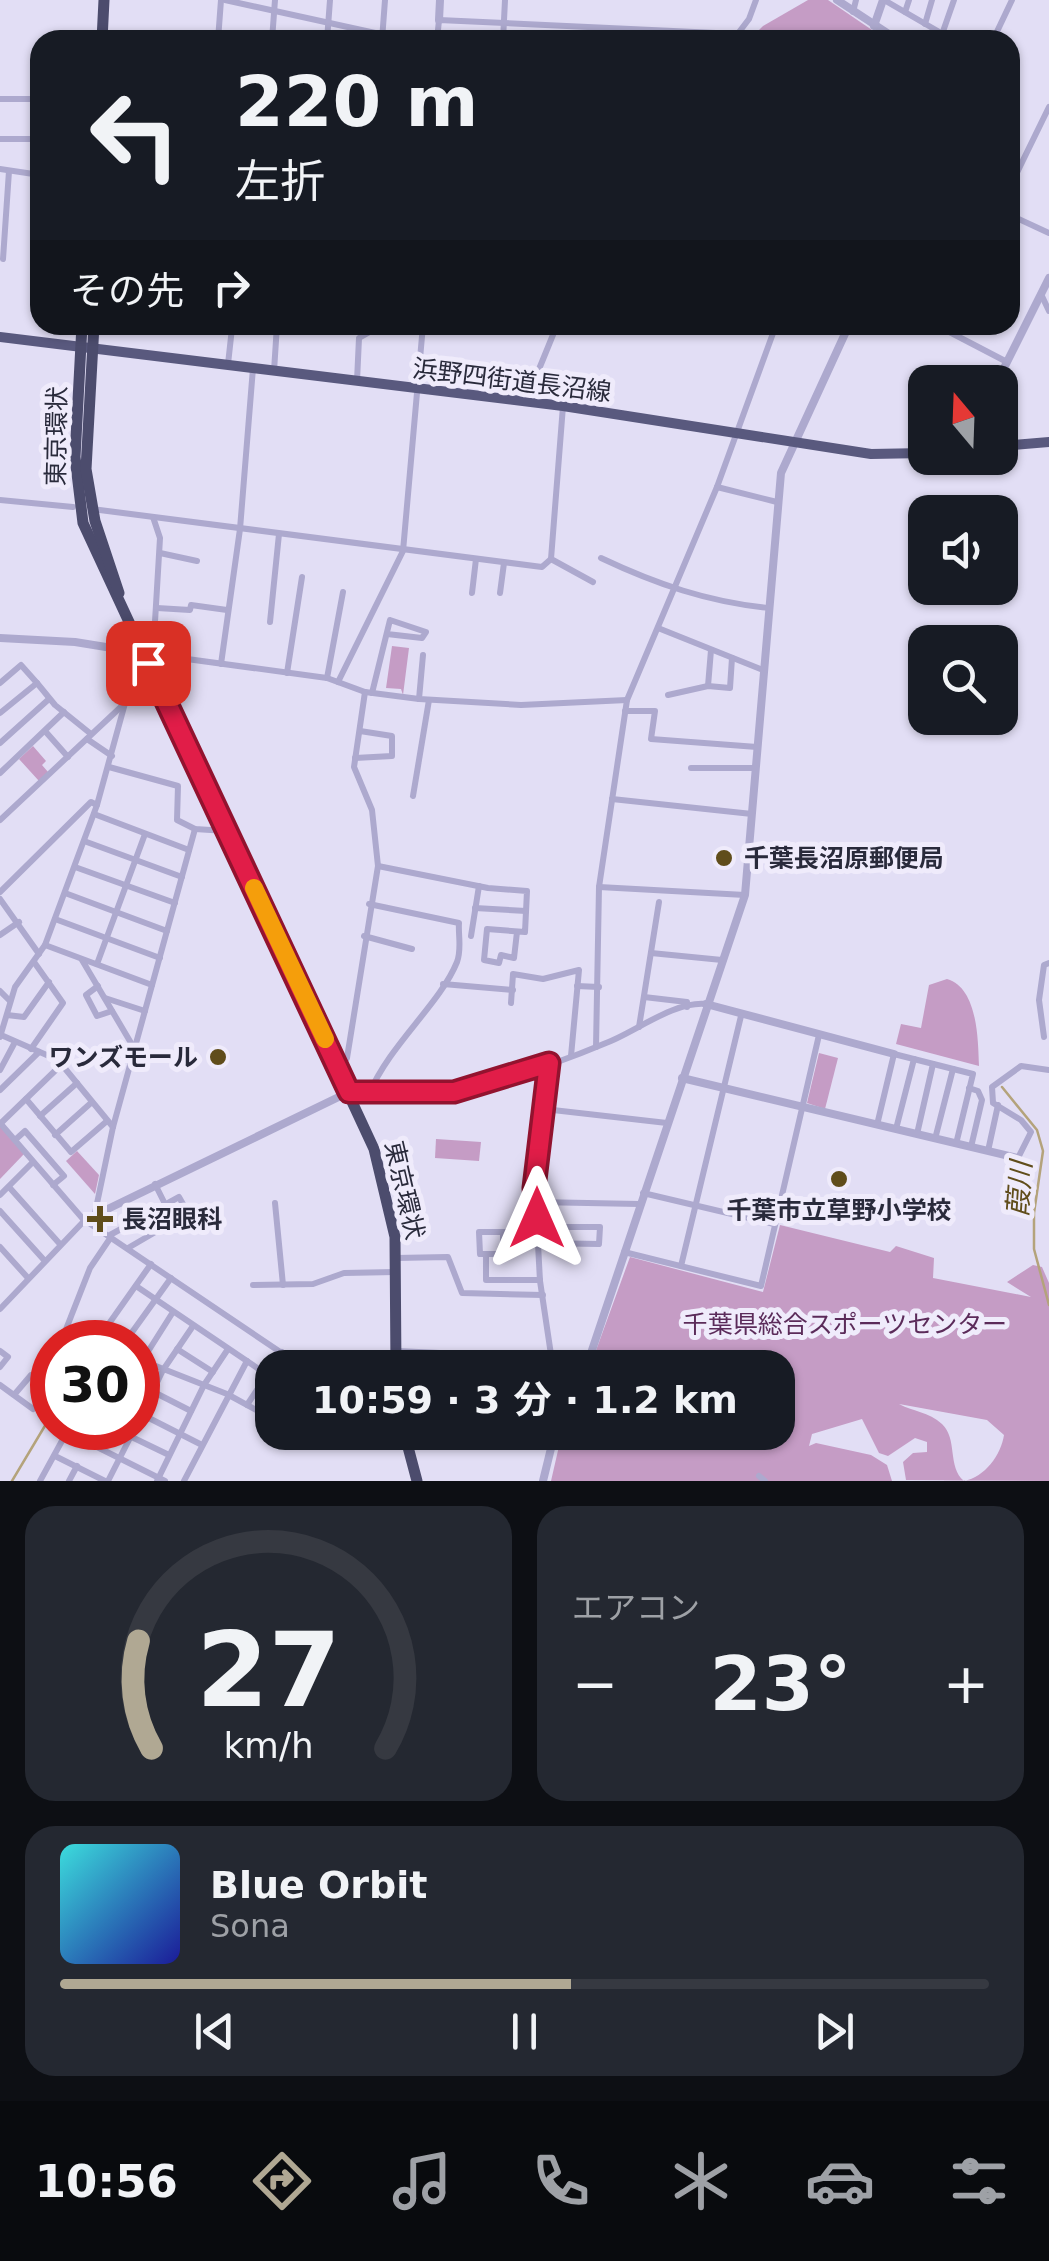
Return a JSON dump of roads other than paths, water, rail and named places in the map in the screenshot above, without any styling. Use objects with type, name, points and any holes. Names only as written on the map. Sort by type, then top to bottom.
[{"type":"highway","points":[[106,30],[107,0]]},
{"type":"highway","points":[[81,335],[76,346],[69,466],[74,507],[86,550],[116,594]]},
{"type":"highway","name":"東京環状","points":[[86,335],[81,472],[97,552],[148,654],[380,1166],[396,1258],[396,1350]]},
{"type":"highway","points":[[89,335],[92,348],[86,453],[92,509],[116,594]]},
{"type":"highway","points":[[412,1450],[420,1481]]},
{"type":"main road","name":"浜野四街道長沼線","points":[[0,338],[526,401],[872,454],[908,453]]},
{"type":"main road","points":[[1018,445],[1049,442]]},
{"type":"street","points":[[219,30],[223,0],[357,30]]},
{"type":"street","points":[[273,30],[275,0]]},
{"type":"street","points":[[328,30],[330,0]]},
{"type":"street","points":[[383,30],[385,0]]},
{"type":"street","points":[[438,30],[440,0]]},
{"type":"street","points":[[503,30],[505,0]]},
{"type":"street","points":[[739,30],[756,0]]},
{"type":"street","points":[[837,0],[881,30]]},
{"type":"street","points":[[853,12],[856,0]]},
{"type":"street","points":[[874,26],[884,0],[932,30]]},
{"type":"street","points":[[905,12],[909,0]]},
{"type":"street","points":[[925,24],[932,0]]},
{"type":"street","points":[[943,30],[954,0]]},
{"type":"street","points":[[998,30],[1012,0]]},
{"type":"street","points":[[438,20],[620,30]]},
{"type":"street","points":[[0,99],[30,99]]},
{"type":"street","points":[[1020,166],[1049,107]]},
{"type":"street","points":[[0,140],[30,139]]},
{"type":"street","points":[[0,169],[30,174]]},
{"type":"street","points":[[4,258],[10,171]]},
{"type":"street","points":[[1020,219],[1049,233]]},
{"type":"street","points":[[1005,365],[1046,303],[1049,278]]},
{"type":"street","points":[[228,365],[231,335]]},
{"type":"street","points":[[274,371],[276,335]]},
{"type":"street","points":[[356,381],[359,338],[364,335]]},
{"type":"street","points":[[338,682],[403,551],[422,335]]},
{"type":"street","points":[[526,401],[553,335]]},
{"type":"street","points":[[596,1047],[599,887],[626,700],[717,487],[772,335]]},
{"type":"street","points":[[592,1350],[745,894],[777,502],[792,442],[844,335]]},
{"type":"street","points":[[956,335],[1007,362]]},
{"type":"street","points":[[221,664],[240,529],[254,368]]},
{"type":"street","points":[[92,509],[542,568],[551,559],[563,406]]},
{"type":"street","points":[[717,487],[777,502]]},
{"type":"street","points":[[0,500],[74,507]]},
{"type":"street","points":[[110,1124],[62,1064],[0,1036],[15,987],[45,945],[97,805],[125,703],[148,654],[157,608],[160,553],[153,517]]},
{"type":"street","points":[[270,622],[279,534]]},
{"type":"street","points":[[160,553],[197,562]]},
{"type":"street","points":[[602,558],[673,590],[723,604],[768,608]]},
{"type":"street","points":[[551,559],[594,582]]},
{"type":"street","points":[[472,593],[476,560]]},
{"type":"street","points":[[500,593],[504,563]]},
{"type":"street","points":[[287,673],[302,577]]},
{"type":"street","points":[[327,678],[343,592]]},
{"type":"street","points":[[157,608],[190,610],[191,605],[227,610]]},
{"type":"street","points":[[338,1070],[347,1058],[378,866],[372,810],[354,767],[360,731],[390,620],[426,632],[422,638],[387,634]]},
{"type":"street","points":[[658,628],[763,670]]},
{"type":"street","points":[[0,638],[75,642],[327,678],[369,693],[428,700],[522,705],[626,700]]},
{"type":"street","points":[[708,686],[711,650]]},
{"type":"street","points":[[419,699],[423,655]]},
{"type":"street","points":[[668,695],[708,686],[730,688],[732,658]]},
{"type":"street","points":[[0,683],[21,664],[49,698],[112,756]]},
{"type":"street","points":[[0,713],[37,683]]},
{"type":"street","points":[[0,743],[49,698]]},
{"type":"street","points":[[413,796],[428,700]]},
{"type":"street","points":[[0,820],[125,703]]},
{"type":"street","points":[[625,711],[655,712],[651,739],[757,747]]},
{"type":"street","points":[[0,773],[64,712]]},
{"type":"street","points":[[44,731],[68,757]]},
{"type":"street","points":[[355,758],[392,756],[392,736],[360,731]]},
{"type":"street","points":[[109,767],[178,786],[177,820],[195,829],[227,831]]},
{"type":"street","points":[[691,768],[755,768]]},
{"type":"street","points":[[612,798],[752,814]]},
{"type":"street","points":[[39,954],[2,902],[91,802],[97,805]]},
{"type":"street","points":[[94,814],[189,850]]},
{"type":"street","points":[[95,1213],[110,1124],[195,829]]},
{"type":"street","points":[[97,964],[145,834]]},
{"type":"street","points":[[84,841],[182,877]]},
{"type":"street","points":[[378,866],[479,886],[528,891],[525,932],[487,929],[484,960],[500,962],[501,955],[514,958],[517,932]]},
{"type":"street","points":[[74,867],[175,904]]},
{"type":"street","points":[[471,936],[479,886]]},
{"type":"street","points":[[599,887],[745,894]]},
{"type":"street","points":[[65,893],[167,931]]},
{"type":"street","points":[[639,1028],[659,902]]},
{"type":"street","points":[[369,904],[459,923],[460,935],[457,962],[384,1060],[369,1094]]},
{"type":"street","points":[[475,908],[526,911]]},
{"type":"street","points":[[55,919],[160,958]]},
{"type":"street","points":[[0,935],[19,922]]},
{"type":"street","points":[[460,935],[487,938]]},
{"type":"street","points":[[364,936],[412,949]]},
{"type":"street","points":[[45,945],[152,985]]},
{"type":"street","points":[[651,953],[722,960]]},
{"type":"street","points":[[81,958],[134,1049]]},
{"type":"street","points":[[0,1088],[35,1050],[62,1005],[34,962]]},
{"type":"street","points":[[1044,1037],[1044,964],[1049,963]]},
{"type":"street","points":[[511,1003],[513,974],[543,979],[579,970],[570,1056]]},
{"type":"street","points":[[7,1015],[24,1017],[49,982]]},
{"type":"street","points":[[442,984],[513,990]]},
{"type":"street","points":[[98,986],[86,996],[97,1016],[112,1010]]},
{"type":"street","points":[[577,986],[599,987]]},
{"type":"street","points":[[0,991],[10,1002]]},
{"type":"street","points":[[644,997],[687,1002],[687,1007]]},
{"type":"street","points":[[104,998],[145,1011]]},
{"type":"street","points":[[0,1309],[44,1260],[95,1213],[349,1092],[472,1089],[596,1047],[687,1007],[706,1004],[973,1074],[956,1144]]},
{"type":"street","points":[[681,1266],[741,1016]]},
{"type":"street","points":[[624,1252],[761,1286],[819,1035]]},
{"type":"street","points":[[0,1070],[15,1042]]},
{"type":"street","points":[[877,1125],[894,1054]]},
{"type":"street","points":[[896,1129],[914,1059]]},
{"type":"street","points":[[549,1063],[536,1202],[540,1280],[552,1350]]},
{"type":"street","points":[[62,1064],[0,1123],[86,1220],[279,1350]]},
{"type":"street","points":[[917,1134],[932,1064]]},
{"type":"street","points":[[682,1078],[1018,1158],[1031,1132],[990,1095],[999,1080],[1022,1066],[1049,1070]]},
{"type":"street","points":[[935,1138],[953,1069]]},
{"type":"street","points":[[40,1116],[77,1083]]},
{"type":"street","points":[[969,1088],[978,1091],[982,1100],[971,1147]]},
{"type":"street","points":[[26,1099],[72,1152],[110,1124]]},
{"type":"street","points":[[55,1135],[92,1102]]},
{"type":"street","points":[[988,1151],[998,1106]]},
{"type":"street","points":[[544,1109],[667,1124]]},
{"type":"street","points":[[15,1140],[25,1132],[64,1176],[53,1185]]},
{"type":"street","points":[[0,1195],[33,1162]]},
{"type":"street","points":[[155,1184],[165,1204]]},
{"type":"street","points":[[9,1187],[60,1244]]},
{"type":"street","points":[[644,1194],[774,1224]]},
{"type":"street","points":[[70,1320],[90,1268],[110,1236],[179,1197],[188,1213],[128,1248]]},
{"type":"street","points":[[536,1202],[640,1204]]},
{"type":"street","points":[[274,1204],[283,1284]]},
{"type":"street","points":[[0,1211],[44,1260]]},
{"type":"street","points":[[502,1232],[502,1254],[480,1254],[479,1232],[600,1227],[599,1244],[539,1243]]},
{"type":"street","points":[[0,1248],[28,1278]]},
{"type":"street","points":[[486,1254],[486,1280],[540,1280]]},
{"type":"street","points":[[396,1258],[448,1257],[462,1292],[542,1295]]},
{"type":"street","points":[[112,1320],[151,1264]]},
{"type":"street","points":[[253,1285],[313,1284],[344,1273],[397,1272]]},
{"type":"street","points":[[140,1320],[171,1278]]},
{"type":"street","points":[[136,1286],[255,1367]]},
{"type":"street","points":[[160,1332],[174,1312]]},
{"type":"street","points":[[160,1376],[193,1326]]},
{"type":"street","points":[[176,1349],[213,1372]]},
{"type":"street","points":[[104,1450],[160,1480],[204,1385],[228,1349]]},
{"type":"street","points":[[0,1351],[8,1358],[0,1366]]},
{"type":"street","points":[[184,1481],[247,1362]]},
{"type":"street","points":[[160,1369],[255,1409]]},
{"type":"street","points":[[0,1385],[33,1409],[52,1386],[30,1375],[14,1395]]},
{"type":"street","points":[[247,1404],[255,1391]]},
{"type":"street","points":[[160,1396],[191,1411]]},
{"type":"street","points":[[160,1426],[202,1444]]},
{"type":"street","points":[[40,1481],[58,1450]]},
{"type":"street","points":[[55,1456],[106,1481],[124,1450]]},
{"type":"street","points":[[159,1450],[170,1455]]},
{"type":"street","points":[[543,1481],[549,1450]]},
{"type":"street","points":[[69,1481],[76,1466]]},
{"type":"waterway","name":"葭川","points":[[1002,1087],[1037,1130],[1043,1151],[1034,1213],[1034,1249],[1049,1305]]},
{"type":"waterway","points":[[12,1481],[31,1450]]},
{"type":"place","name":"千葉長沼原郵便局","points":[[724,858]]},
{"type":"place","name":"ワンズモール","points":[[218,1057]]},
{"type":"place","name":"千葉市立草野小学校","points":[[839,1179]]},
{"type":"place","name":"長沼眼科","points":[[100,1219]]},
{"type":"park label","name":"千葉県総合スポーツセンター","points":[[845,1324]]}]
